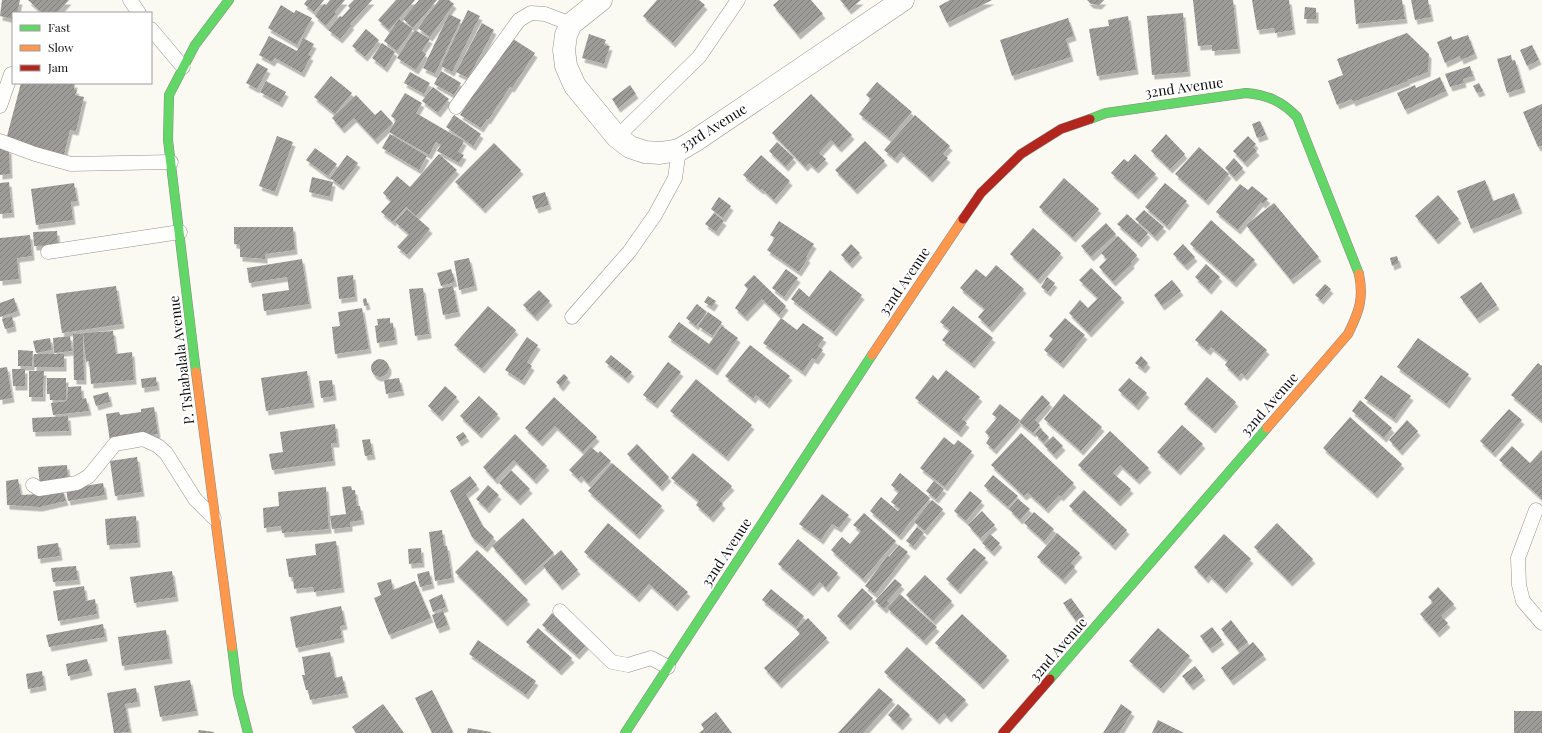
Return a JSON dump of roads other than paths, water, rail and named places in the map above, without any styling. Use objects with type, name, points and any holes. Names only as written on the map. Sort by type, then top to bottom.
[{"type":"street","name":"P. Tshabalala Avenue","points":[[229,0],[195,45],[169,95],[168,140],[214,518],[238,694],[248,733]]},
{"type":"street","points":[[571,24],[601,0]]},
{"type":"street","name":"33rd Avenue","points":[[571,24],[566,35],[564,50],[566,66],[575,86],[617,137],[630,147],[645,152],[660,153],[679,150],[702,136],[903,0]]},
{"type":"street","name":"32nd Avenue","points":[[625,733],[900,312],[981,193],[1021,154],[1061,129],[1106,112],[1246,93],[1265,94],[1288,107],[1297,118],[1358,268],[1362,286],[1362,303],[1357,317],[1348,334],[1004,733]]},
{"type":"lane","points":[[130,0],[138,12]]},
{"type":"lane","points":[[617,137],[699,57],[738,0]]},
{"type":"lane","points":[[456,107],[519,20],[531,13],[538,13],[545,14],[571,24]]},
{"type":"lane","points":[[152,29],[183,67]]},
{"type":"lane","points":[[0,106],[10,74]]},
{"type":"lane","points":[[0,140],[35,154],[71,164],[171,162]]},
{"type":"lane","points":[[572,316],[628,252],[655,215],[675,178],[679,150]]},
{"type":"lane","points":[[48,252],[180,232]]},
{"type":"lane","points":[[32,485],[39,489],[77,483],[89,476],[115,444],[143,440],[158,446],[166,453],[195,499],[214,518]]},
{"type":"lane","points":[[1536,510],[1518,558],[1519,585],[1523,601],[1542,624]]},
{"type":"lane","points":[[560,611],[612,662],[628,665],[651,658],[668,667]]}]
